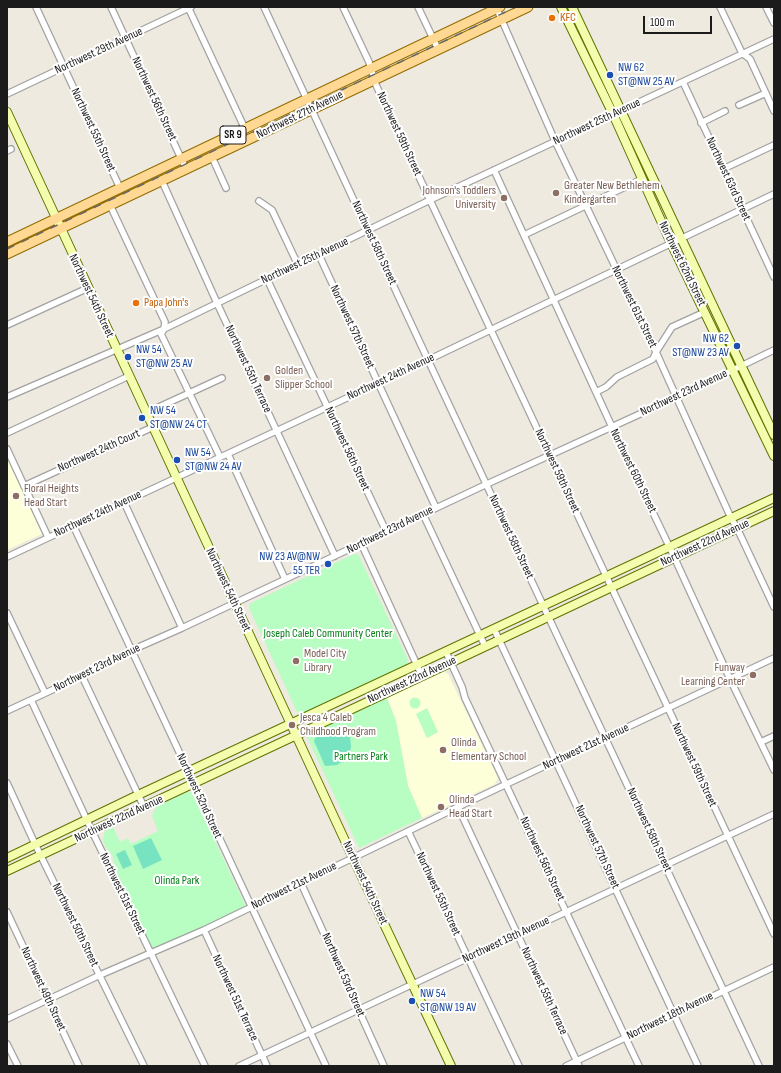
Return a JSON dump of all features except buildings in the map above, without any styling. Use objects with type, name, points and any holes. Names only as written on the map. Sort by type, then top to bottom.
[{"type":"main road","name":"Northwest 27th Avenue","points":[[7,254],[528,7]]},
{"type":"main road","name":"Northwest 62nd Street","points":[[561,7],[613,114],[671,243],[774,456]]},
{"type":"main road","name":"Northwest 62nd Street","points":[[572,7],[680,239],[773,430]]},
{"type":"main road","name":"Northwest 27th Avenue","points":[[7,242],[497,8]]},
{"type":"main road","name":"Northwest 54th Street","points":[[7,112],[116,350],[451,1066]]},
{"type":"main road","name":"Northwest 22nd Avenue","points":[[7,858],[86,819],[670,548],[774,498]]},
{"type":"main road","name":"Northwest 22nd Avenue","points":[[7,871],[194,784],[296,734],[774,511]]},
{"type":"street","name":"Northwest 55th Street","points":[[36,7],[120,188]]},
{"type":"street","name":"Northwest 56th Street","points":[[111,7],[186,169]]},
{"type":"street","name":"Northwest 29th Avenue","points":[[7,94],[190,7]]},
{"type":"street","points":[[190,7],[245,129]]},
{"type":"street","name":"Northwest 58th Street","points":[[264,7],[759,1066]]},
{"type":"street","name":"Northwest 59th Street","points":[[343,7],[374,79],[549,456],[774,934]]},
{"type":"street","points":[[418,7],[438,49]]},
{"type":"street","points":[[720,7],[742,53],[750,59],[774,111]]},
{"type":"street","points":[[766,7],[774,23]]},
{"type":"street","name":"Northwest 61st Street","points":[[497,8],[500,20],[586,206],[656,352],[731,518],[774,607]]},
{"type":"street","name":"Northwest 25th Avenue","points":[[7,397],[164,329],[369,231],[430,200],[774,38]]},
{"type":"street","name":"Northwest 63rd Street","points":[[683,82],[774,277]]},
{"type":"street","points":[[739,105],[766,93]]},
{"type":"street","points":[[701,123],[725,111]]},
{"type":"street","points":[[723,170],[774,145]]},
{"type":"street","points":[[212,157],[226,188]]},
{"type":"street","name":"Northwest 60th Street","points":[[494,170],[612,427],[774,770]]},
{"type":"street","points":[[524,235],[642,179]]},
{"type":"street","name":"Northwest 55th Terrace","points":[[162,181],[335,556]]},
{"type":"street","name":"Northwest 24th Avenue","points":[[7,557],[428,360],[774,194]]},
{"type":"street","points":[[259,201],[272,210],[298,265]]},
{"type":"street","points":[[110,205],[165,322],[164,329],[161,334],[220,457]]},
{"type":"street","name":"Northwest 57th Street","points":[[319,255],[436,508]]},
{"type":"street","name":"Northwest 56th Street","points":[[267,279],[386,532]]},
{"type":"street","points":[[7,325],[88,288]]},
{"type":"street","points":[[596,392],[606,387],[617,377],[653,359],[672,327],[705,312]]},
{"type":"street","name":"Northwest 23rd Avenue","points":[[7,711],[82,676],[132,650],[677,397],[774,350]]},
{"type":"street","points":[[7,433],[129,376]]},
{"type":"street","name":"Northwest 24th Court","points":[[146,413],[222,378]]},
{"type":"street","name":"Northwest 24th Court","points":[[24,486],[153,427]]},
{"type":"street","points":[[7,449],[48,537]]},
{"type":"street","points":[[228,454],[285,579]]},
{"type":"street","points":[[124,502],[182,628]]},
{"type":"street","points":[[423,514],[485,646]]},
{"type":"street","name":"Northwest 52nd Street","points":[[73,526],[326,1066]]},
{"type":"street","points":[[361,543],[422,676]]},
{"type":"street","points":[[7,612],[45,693]]},
{"type":"street","name":"Northwest 57th Street","points":[[494,629],[698,1066]]},
{"type":"street","name":"Northwest 56th Street","points":[[446,652],[462,687],[465,698],[639,1066]]},
{"type":"street","name":"Northwest 21st Avenue","points":[[7,1018],[100,975],[204,930],[458,807],[774,658]]},
{"type":"street","points":[[82,676],[144,807]]},
{"type":"street","name":"Northwest 51st Street","points":[[31,700],[92,832],[205,1066]]},
{"type":"street","points":[[760,742],[774,736]]},
{"type":"street","name":"Northwest 50th Street","points":[[7,783],[40,856],[144,1066]]},
{"type":"street","name":"Northwest 55th Terrace","points":[[458,807],[577,1064]]},
{"type":"street","name":"Northwest 19th Avenue","points":[[239,1066],[774,814]]},
{"type":"street","name":"Northwest 55th Street","points":[[408,831],[519,1066]]},
{"type":"street","name":"Northwest 53rd Street","points":[[301,883],[384,1066]]},
{"type":"street","name":"Northwest 49th Street","points":[[7,912],[79,1066]]},
{"type":"street","name":"Northwest 51st Terrace","points":[[204,930],[267,1066]]},
{"type":"street","name":"Northwest 18th Avenue","points":[[566,1066],[577,1064],[674,1014],[774,967]]},
{"type":"street","points":[[7,1044],[18,1066]]},
{"type":"shaded area","name":"Floral Heights Head Start","points":[[7,458],[42,534],[7,550]]},
{"type":"shaded area","name":"Olinda Elementary School","points":[[443,671],[448,674],[498,778],[495,784],[422,818],[408,786],[396,721],[387,698]]},
{"type":"green space","name":"Joseph Caleb Community Center","points":[[354,554],[359,556],[408,660],[406,666],[303,714],[300,714],[297,712],[249,608],[249,605]]},
{"type":"green space","name":"Partners Park","points":[[387,698],[396,721],[408,786],[422,818],[359,848],[307,737],[311,733]]},
{"type":"green space","points":[[413,698],[417,698],[419,699],[419,707],[413,708],[410,705],[410,701]]},
{"type":"green space","points":[[427,708],[438,732],[427,738],[416,714]]},
{"type":"green space","points":[[340,726],[350,737],[350,752],[347,758],[337,765],[325,766],[314,741],[315,738]]},
{"type":"green space","name":"Olinda Park","points":[[187,792],[190,792],[193,795],[245,904],[244,908],[155,949],[152,949],[117,874],[112,855],[105,846],[103,840],[105,831],[113,827],[120,842],[128,838],[131,844],[158,831],[152,816],[156,807]]},
{"type":"green space","points":[[151,838],[162,860],[143,869],[133,846]]},
{"type":"green space","points":[[125,850],[132,865],[123,869],[116,854]]},
{"type":"railway","points":[[7,249],[516,7]]},
{"type":"place","name":"KFC","points":[[552,18]]},
{"type":"place","name":"NW 62 ST@NW 25 AV","points":[[610,75]]},
{"type":"place","name":"Greater New Bethlehem Kindergarten","points":[[556,193]]},
{"type":"place","name":"Johnson's Toddlers University","points":[[504,198]]},
{"type":"place","name":"Papa John's","points":[[136,303]]},
{"type":"place","name":"NW 62 ST@NW 23 AV","points":[[737,346]]},
{"type":"place","name":"NW 54 ST@NW 25 AV","points":[[128,357]]},
{"type":"place","name":"Golden Slipper School","points":[[267,378]]},
{"type":"place","name":"NW 54 ST@NW 24 CT","points":[[142,418]]},
{"type":"place","name":"NW 54 ST@NW 24 AV","points":[[177,460]]},
{"type":"place","name":"Floral Heights Head Start","points":[[16,496]]},
{"type":"place","name":"NW 23 AV@NW 55 TER","points":[[328,564]]},
{"type":"place","name":"Model City Library","points":[[296,661]]},
{"type":"place","name":"Funway Learning Center","points":[[753,675]]},
{"type":"place","name":"Jesca 4 Caleb Childhood Program","points":[[292,725]]},
{"type":"place","name":"Olinda Elementary School","points":[[443,750]]},
{"type":"place","name":"Olinda Head Start","points":[[441,807]]},
{"type":"place","name":"NW 54 ST@NW 19 AV","points":[[412,1001]]}]
